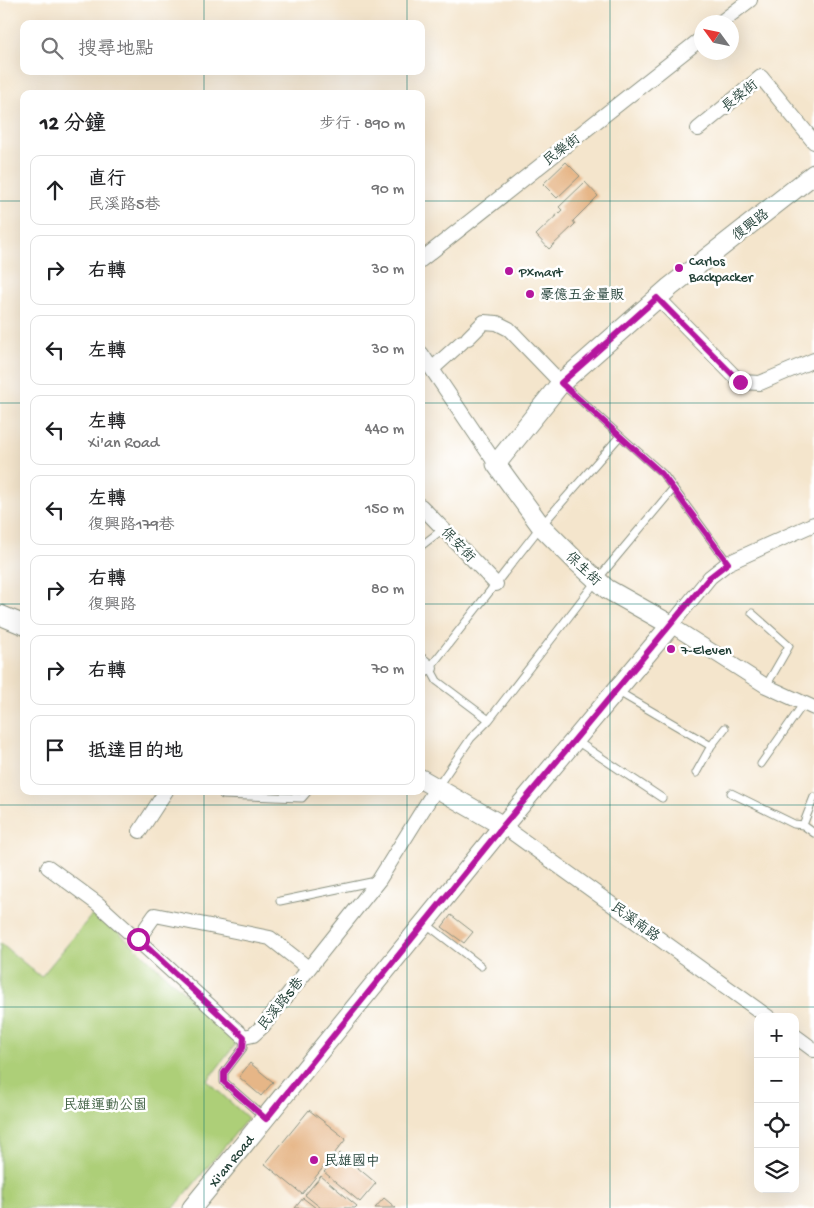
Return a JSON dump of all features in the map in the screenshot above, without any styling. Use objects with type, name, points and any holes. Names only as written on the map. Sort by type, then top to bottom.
[{"type":"street","points":[[730,15],[750,0]]},
{"type":"street","name":"民樂街","points":[[425,257],[694,44]]},
{"type":"street","name":"長榮街","points":[[698,129],[761,77],[814,142]]},
{"type":"street","name":"復興路","points":[[496,464],[561,383],[657,298],[814,174]]},
{"type":"street","points":[[657,298],[740,382],[760,382],[814,360]]},
{"type":"street","points":[[432,369],[484,322],[497,323],[509,329],[561,383]]},
{"type":"street","name":"保生街","points":[[425,359],[496,464],[541,526],[597,580],[607,589],[671,626],[766,686],[809,706]]},
{"type":"street","name":"保安街","points":[[425,510],[496,584]]},
{"type":"street","name":"Xi'an Road","points":[[192,1208],[503,826],[710,577],[728,563],[814,524]]},
{"type":"street","points":[[0,614],[20,623]]},
{"type":"street","points":[[429,783],[503,826]]},
{"type":"street","points":[[140,831],[163,795]]},
{"type":"street","name":"民溪路5巷","points":[[48,867],[98,904],[244,1037],[253,1035],[263,1026],[379,880],[423,795]]},
{"type":"street","name":"民溪南路","points":[[503,826],[762,1013]]},
{"type":"street","name":"民溪路5巷","points":[[138,939],[155,915],[270,938],[308,968]]},
{"type":"street","points":[[799,1039],[814,1050]]},
{"type":"lane","points":[[561,383],[662,474],[728,563]]},
{"type":"lane","points":[[425,669],[496,584],[541,526],[620,436]]},
{"type":"lane","points":[[429,783],[489,720],[597,580],[673,489]]},
{"type":"lane","points":[[425,543],[444,529]]},
{"type":"lane","points":[[752,613],[789,646],[766,686]]},
{"type":"lane","points":[[425,671],[489,720]]},
{"type":"lane","points":[[616,691],[711,746]]},
{"type":"lane","points":[[761,764],[809,706]]},
{"type":"lane","points":[[696,773],[711,746],[725,728]]},
{"type":"lane","points":[[575,740],[662,798]]},
{"type":"lane","points":[[731,793],[794,824],[803,825],[814,833]]},
{"type":"lane","points":[[223,795],[302,798],[305,795]]},
{"type":"lane","points":[[803,825],[814,797]]},
{"type":"lane","points":[[280,901],[379,880]]},
{"type":"lane","points":[[424,923],[481,966]]},
{"type":"lane","points":[[244,1037],[243,1048],[224,1073],[224,1082],[266,1119]]},
{"type":"green space","name":"民雄運動公園","points":[[100,915],[235,1039],[235,1045],[207,1081],[248,1118],[174,1208],[0,1208],[0,943],[41,977],[91,916]]},
{"type":"building","points":[[566,162],[580,176],[557,198],[543,184]]},
{"type":"building","points":[[585,182],[598,196],[573,221],[575,224],[549,249],[536,235],[562,210],[559,207]]},
{"type":"building","points":[[451,915],[473,932],[464,943],[442,927]]},
{"type":"building","points":[[250,1063],[273,1082],[261,1096],[239,1077]]},
{"type":"building","points":[[309,1110],[346,1139],[302,1194],[265,1164]]},
{"type":"building","points":[[340,1153],[376,1183],[360,1202],[324,1172]]},
{"type":"building","points":[[321,1176],[357,1206],[355,1208],[321,1208],[305,1195]]},
{"type":"building","points":[[303,1198],[316,1208],[295,1208]]},
{"type":"building","points":[[384,1198],[396,1208],[375,1208]]},
{"type":"place","name":"Carlos Backpacker","points":[[679,268]]},
{"type":"place","name":"Pxmart","points":[[509,271]]},
{"type":"place","name":"豪億五金量販","points":[[530,294]]},
{"type":"place","name":"7-Eleven","points":[[671,649]]},
{"type":"place","name":"民雄國中","points":[[314,1160]]},
{"type":"route","points":[[138,939],[244,1037],[243,1048],[224,1073],[224,1082],[266,1119],[503,826],[710,577],[728,563],[662,474],[561,383],[657,298],[740,382]]}]
